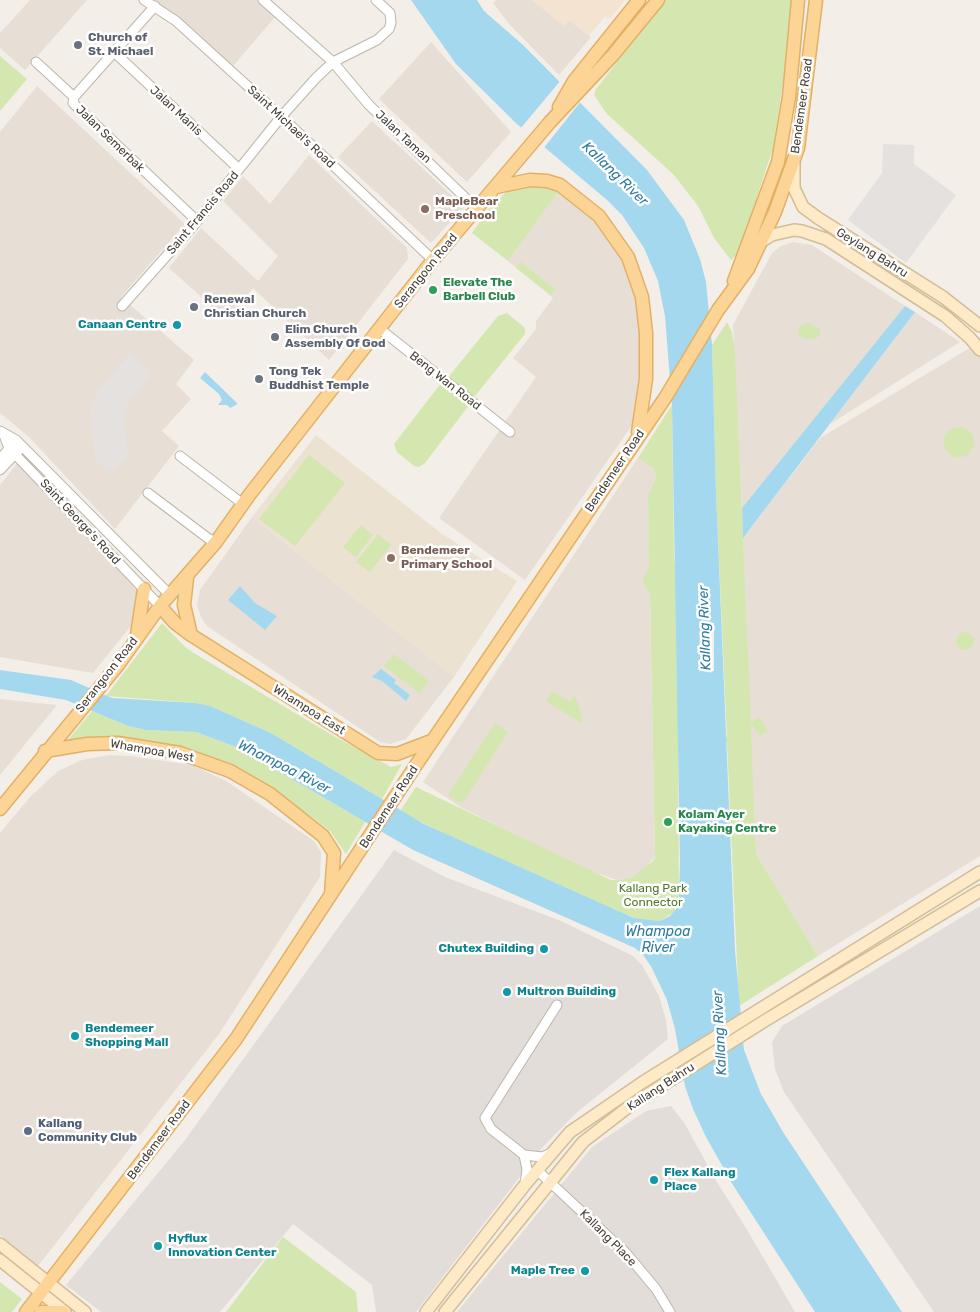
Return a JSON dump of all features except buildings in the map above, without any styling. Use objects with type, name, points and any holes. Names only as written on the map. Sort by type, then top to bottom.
[{"type":"main road","name":"Serangoon Road","points":[[0,809],[137,638],[160,606],[216,542],[243,504],[433,260],[550,122],[579,85],[639,0]]},
{"type":"main road","name":"Serangoon Road","points":[[579,85],[658,0]]},
{"type":"main road","name":"Bendemeer Road","points":[[732,288],[778,162],[789,97],[798,0]]},
{"type":"main road","name":"Bendemeer Road","points":[[26,1312],[236,1039],[433,740],[522,611],[636,437],[665,398],[732,288],[748,269],[762,241],[798,148],[816,0]]},
{"type":"main road","name":"Geylang Bahru","points":[[794,161],[794,188],[803,206],[818,218],[943,297],[980,326]]},
{"type":"main road","points":[[496,187],[530,180],[547,180],[560,185],[578,198],[604,222],[628,257],[642,297],[646,333],[646,378],[636,437]]},
{"type":"main road","name":"Geylang Bahru","points":[[762,241],[772,235],[794,230],[826,239],[945,316],[970,338],[980,350]]},
{"type":"main road","points":[[188,575],[184,605],[192,635]]},
{"type":"main road","points":[[137,638],[144,589]]},
{"type":"main road","name":"Whampoa East","points":[[160,606],[175,623],[192,635],[378,753],[391,755],[404,753],[433,740]]},
{"type":"main road","name":"Whampoa West","points":[[45,751],[88,744],[118,743],[180,753],[230,771],[270,794],[324,836],[334,853],[331,896]]},
{"type":"main road","name":"Kallang Bahru","points":[[426,1312],[524,1186],[538,1172],[570,1132],[663,1069],[980,872]]},
{"type":"main road","name":"Kallang Bahru","points":[[445,1312],[583,1142],[631,1105],[766,1020],[980,891]]},
{"type":"main road","points":[[0,1244],[45,1288],[64,1312]]},
{"type":"main road","points":[[0,1260],[85,1312]]},
{"type":"main road","points":[[41,1312],[64,1312]]},
{"type":"street","name":"Saint Michael's Road","points":[[144,0],[176,21],[433,260]]},
{"type":"street","name":"Jalan Taman","points":[[263,0],[333,62],[369,105],[477,209]]},
{"type":"street","points":[[281,117],[333,62],[377,40],[389,29],[391,14],[376,0]]},
{"type":"street","name":"Jalan Semerbak","points":[[155,6],[74,97],[73,103],[76,109],[197,221]]},
{"type":"street","name":"Jalan Manis","points":[[114,52],[239,169]]},
{"type":"street","points":[[36,62],[74,97]]},
{"type":"street","name":"Saint Francis Road","points":[[122,306],[197,221],[281,117]]},
{"type":"street","name":"Beng Wan Road","points":[[380,329],[510,432]]},
{"type":"street","name":"Saint George's Road","points":[[2,433],[19,443],[170,595]]},
{"type":"street","name":"Saint George's Road","points":[[2,433],[12,451],[160,606]]},
{"type":"street","points":[[2,465],[19,443]]},
{"type":"street","points":[[180,456],[243,504]]},
{"type":"street","points":[[2,465],[26,465]]},
{"type":"street","points":[[148,493],[209,540],[216,542]]},
{"type":"street","points":[[554,1152],[542,1157],[524,1155],[491,1129],[485,1118],[557,1005]]},
{"type":"street","points":[[524,1155],[527,1169],[524,1186]]},
{"type":"street","name":"Kallang Place","points":[[538,1172],[550,1181],[626,1253],[656,1289],[670,1312]]},
{"type":"shaded area","points":[[30,0],[87,0],[25,70],[0,48],[0,33]]},
{"type":"shaded area","points":[[155,0],[257,0],[276,16],[233,66]]},
{"type":"shaded area","points":[[496,0],[532,0],[564,25],[569,20],[591,37],[559,75],[510,25],[493,3]]},
{"type":"shaded area","points":[[532,0],[625,0],[610,19],[605,16],[589,36],[569,20],[564,26]]},
{"type":"shaded area","points":[[431,42],[511,132],[467,182],[379,99]]},
{"type":"shaded area","points":[[37,86],[185,224],[121,297],[194,360],[176,384],[191,399],[162,431],[179,446],[115,529],[29,437],[0,413],[0,132]]},
{"type":"shaded area","points":[[372,121],[464,207],[431,243],[338,157]]},
{"type":"shaded area","points":[[883,144],[914,145],[914,164],[956,195],[906,263],[848,220],[882,173]]},
{"type":"shaded area","points":[[309,155],[407,248],[408,259],[329,360],[253,288],[227,320],[169,268],[201,228],[258,281],[278,256],[223,201],[243,176],[270,204]]},
{"type":"shaded area","points":[[559,191],[597,223],[623,260],[638,301],[641,351],[639,415],[525,580],[439,518],[536,377],[513,358],[536,329],[536,321],[553,298],[508,261]]},
{"type":"shaded area","points":[[793,242],[812,245],[905,306],[742,508],[733,325],[772,253],[781,246]]},
{"type":"shaded area","points":[[915,312],[960,342],[830,424]]},
{"type":"shaded area","points":[[973,346],[980,357],[980,856],[818,956],[756,854],[743,538],[820,438]]},
{"type":"shaded area","points":[[129,354],[152,372],[123,410],[128,454],[112,473],[95,461],[90,407],[100,389]]},
{"type":"shaded area","name":"Bendemeer Primary School","points":[[316,435],[442,534],[517,581],[454,677],[252,517]]},
{"type":"shaded area","points":[[638,458],[653,468],[656,477],[648,496],[655,857],[643,870],[628,879],[617,880],[585,869],[462,808],[423,782]]},
{"type":"shaded area","points":[[19,461],[155,596],[93,673],[0,657],[0,485]]},
{"type":"shaded area","points":[[252,517],[454,677],[406,739],[390,744],[380,742],[207,626],[201,617],[197,605],[200,590]]},
{"type":"shaded area","points":[[0,699],[57,705],[0,775]]},
{"type":"shaded area","points":[[109,755],[130,756],[192,765],[226,781],[314,841],[321,852],[320,877],[219,1034],[38,1266],[0,1235],[0,833],[30,797],[58,771],[82,760]]},
{"type":"shaded area","points":[[394,850],[445,877],[561,921],[633,956],[642,965],[659,996],[666,1020],[668,1039],[576,1113],[542,1148],[416,1312],[376,1312],[372,1285],[293,1224],[220,1312],[101,1312],[66,1285],[185,1140]]},
{"type":"shaded area","points":[[980,906],[980,1312],[934,1312],[784,1092],[775,1069],[772,1042],[782,1026]]},
{"type":"shaded area","points":[[671,1106],[685,1124],[715,1179],[795,1312],[457,1312],[592,1147],[646,1111]]},
{"type":"green space","points":[[666,0],[791,0],[785,70],[773,148],[738,254],[731,260],[714,238],[698,206],[674,175],[607,114],[594,95],[596,89]]},
{"type":"green space","points":[[0,56],[27,79],[0,111]]},
{"type":"green space","points":[[537,182],[559,191],[508,261],[472,233],[488,210],[507,191]]},
{"type":"green space","points":[[521,262],[555,289],[551,295],[516,268]]},
{"type":"green space","points":[[507,313],[525,328],[525,334],[475,396],[469,397],[450,381],[450,375],[498,316]]},
{"type":"green space","name":"Kallang Park Connector","points":[[727,322],[732,332],[735,351],[751,722],[759,717],[768,731],[760,736],[751,724],[756,854],[818,956],[739,1006],[727,743],[678,744],[679,897],[674,912],[660,921],[634,918],[437,830],[400,811],[416,787],[611,880],[632,877],[653,861],[655,857],[650,592],[645,588],[643,579],[649,567],[648,496],[656,477],[653,468],[638,458],[672,405],[674,560],[727,739],[716,493],[712,345]]},
{"type":"green space","points":[[809,323],[820,330],[820,335],[815,339],[804,338],[798,334],[799,326]]},
{"type":"green space","points":[[442,382],[470,404],[425,463],[419,467],[414,466],[397,452],[394,444]]},
{"type":"green space","points":[[959,427],[970,431],[974,442],[970,453],[959,457],[948,453],[944,442],[948,431]]},
{"type":"green space","points":[[309,455],[345,483],[295,546],[259,519]]},
{"type":"green space","points":[[361,525],[373,535],[356,557],[343,547]]},
{"type":"green space","points":[[378,534],[391,545],[370,572],[356,562]]},
{"type":"green space","points":[[162,623],[185,647],[197,655],[332,735],[391,767],[402,764],[382,799],[271,733],[210,706],[196,703],[106,696]]},
{"type":"green space","points":[[961,632],[969,632],[974,637],[972,648],[961,650],[956,645],[956,637]]},
{"type":"green space","points":[[394,654],[429,681],[419,693],[384,666]]},
{"type":"green space","points":[[552,691],[570,702],[574,695],[579,706],[583,724],[546,701]]},
{"type":"green space","points":[[92,711],[128,726],[146,730],[196,732],[239,748],[365,822],[346,854],[330,831],[315,819],[274,792],[209,759],[66,742]]},
{"type":"green space","points":[[495,723],[508,732],[464,801],[460,803],[448,795]]},
{"type":"green space","points":[[283,1237],[356,1292],[358,1312],[226,1312]]},
{"type":"green space","points":[[0,1282],[22,1299],[12,1312],[0,1312]]},
{"type":"water","points":[[411,0],[477,0],[484,11],[523,45],[647,170],[684,220],[700,259],[706,282],[712,345],[716,493],[735,951],[744,1050],[761,1094],[783,1132],[902,1312],[815,1312],[733,1185],[706,1137],[685,1086],[675,1029],[667,1000],[652,968],[644,956],[635,948],[413,850],[239,748],[196,732],[146,730],[128,726],[66,700],[0,689],[0,670],[71,680],[112,698],[196,703],[210,706],[271,733],[424,824],[634,918],[660,921],[670,916],[676,909],[679,897],[680,862],[672,405],[665,316],[658,281],[644,248],[622,215],[607,200],[517,124],[456,64]]},
{"type":"water","points":[[905,306],[915,312],[743,538],[742,508]]},
{"type":"water","points":[[205,372],[237,403],[236,405],[230,408],[227,405],[218,405],[222,400],[219,394],[200,378]]},
{"type":"water","points":[[240,586],[255,603],[277,616],[265,630],[228,600]]},
{"type":"water","points":[[381,669],[396,680],[394,683],[410,695],[406,701],[382,681],[372,677]]},
{"type":"pier","points":[[561,80],[582,100],[543,149],[520,129]]},
{"type":"pier","points":[[709,623],[714,623],[714,671],[709,671],[704,657]]},
{"type":"place","name":"Church of St. Michael","points":[[78,45]]},
{"type":"place","name":"MapleBear Preschool","points":[[425,209]]},
{"type":"place","name":"Elevate The Barbell Club","points":[[433,290]]},
{"type":"place","name":"Renewal Christian Church","points":[[194,307]]},
{"type":"place","name":"Canaan Centre","points":[[177,325]]},
{"type":"place","name":"Elim Church Assembly Of God","points":[[275,337]]},
{"type":"place","name":"Tong Tek Buddhist Temple","points":[[259,379]]},
{"type":"place","name":"Bendemeer Primary School","points":[[391,558]]},
{"type":"place","name":"Kolam Ayer Kayaking Centre","points":[[668,822]]},
{"type":"place","name":"Chutex Building","points":[[544,949]]},
{"type":"place","name":"Multron Building","points":[[507,992]]},
{"type":"place","name":"Bendemeer Shopping Mall","points":[[75,1036]]},
{"type":"place","name":"Kallang Community Club","points":[[28,1131]]},
{"type":"place","name":"Flex Kallang Place","points":[[654,1180]]},
{"type":"place","name":"Hyflux Innovation Center","points":[[158,1246]]},
{"type":"place","name":"Maple Tree","points":[[585,1271]]},
{"type":"water label","name":"Kallang River","points":[[615,174]]},
{"type":"water label","name":"Kallang River","points":[[705,628]]},
{"type":"water label","name":"Whampoa River","points":[[284,767]]},
{"type":"water label","name":"Whampoa River","points":[[658,940]]},
{"type":"water label","name":"Kallang River","points":[[720,1033]]}]
